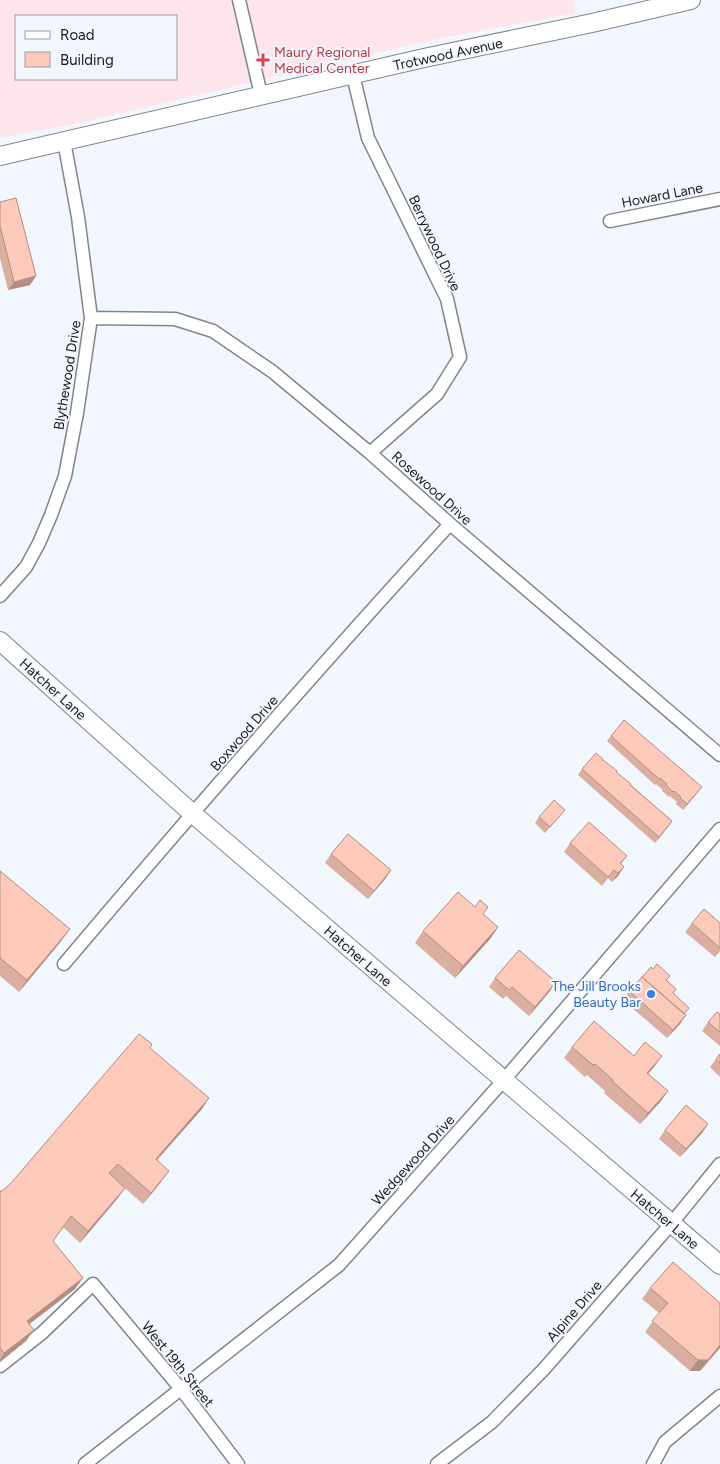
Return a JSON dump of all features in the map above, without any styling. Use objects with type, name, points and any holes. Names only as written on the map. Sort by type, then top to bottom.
[{"type":"street","points":[[239,0],[261,95]]},
{"type":"street","name":"Trotwood Avenue","points":[[0,156],[424,58],[691,0]]},
{"type":"street","name":"Berrywood Drive","points":[[353,75],[368,138],[446,299],[460,357],[438,394],[370,453]]},
{"type":"street","name":"Blythewood Drive","points":[[0,596],[26,567],[40,543],[65,476],[77,413],[91,318],[78,217],[64,141]]},
{"type":"street","name":"Howard Lane","points":[[610,221],[720,199]]},
{"type":"street","name":"Rosewood Drive","points":[[91,318],[175,319],[213,331],[273,372],[370,453],[720,755]]},
{"type":"street","name":"Boxwood Drive","points":[[64,964],[192,814],[391,588],[450,524]]},
{"type":"street","name":"Hatcher Lane","points":[[0,641],[192,814],[720,1265]]},
{"type":"street","name":"Wedgewood Drive","points":[[85,1464],[339,1265],[503,1081],[720,829]]},
{"type":"street","name":"Alpine Drive","points":[[437,1464],[492,1422],[544,1369],[720,1164]]},
{"type":"street","name":"West 19th Street","points":[[0,1366],[42,1333],[93,1284],[181,1389],[238,1464]]},
{"type":"street","points":[[653,1464],[665,1442],[720,1396]]},
{"type":"shaded area","name":"Maury Regional Medical Center","points":[[0,0],[574,0],[575,13],[431,40],[79,123],[0,138]]},
{"type":"building","points":[[16,198],[36,276],[14,282],[0,226],[0,202]]},
{"type":"building","points":[[624,720],[702,787],[687,804],[667,784],[611,736]]},
{"type":"building","points":[[596,753],[672,821],[659,837],[582,769]]},
{"type":"building","points":[[554,800],[565,810],[550,827],[539,817]]},
{"type":"building","points":[[589,822],[627,856],[620,863],[624,867],[618,873],[614,870],[608,877],[570,843]]},
{"type":"building","points":[[348,834],[391,870],[374,891],[331,854]]},
{"type":"building","points":[[0,871],[70,929],[27,980],[0,958]]},
{"type":"building","points":[[458,892],[475,907],[480,900],[488,907],[483,914],[498,927],[463,966],[423,931]]},
{"type":"building","points":[[704,909],[720,923],[720,948],[692,923]]},
{"type":"building","points":[[519,950],[556,982],[535,1007],[512,987],[509,990],[495,978]]},
{"type":"building","points":[[657,964],[670,976],[666,980],[676,989],[673,993],[689,1008],[684,1014],[642,977],[651,967],[653,969]]},
{"type":"building","points":[[642,977],[686,1015],[673,1030],[629,991]]},
{"type":"building","points":[[717,1012],[720,1014],[720,1032],[708,1022]]},
{"type":"building","points":[[594,1021],[634,1056],[645,1042],[662,1056],[647,1073],[668,1091],[648,1113],[595,1064],[593,1065],[572,1047]]},
{"type":"building","points":[[139,1034],[152,1044],[150,1048],[209,1098],[156,1159],[169,1171],[151,1193],[118,1164],[109,1173],[125,1188],[88,1231],[71,1216],[53,1241],[83,1278],[27,1321],[34,1330],[4,1353],[0,1348],[0,1190],[1,1192],[11,1183]]},
{"type":"building","points":[[720,1054],[720,1063],[716,1059]]},
{"type":"building","points":[[686,1105],[708,1124],[686,1149],[665,1130]]},
{"type":"building","points":[[673,1262],[720,1303],[720,1345],[708,1360],[698,1360],[652,1321],[668,1303],[650,1288]]},
{"type":"place","name":"Maury Regional Medical Center","points":[[263,60]]},
{"type":"place","name":"The Jill Brooks Beauty Bar","points":[[651,994]]}]
